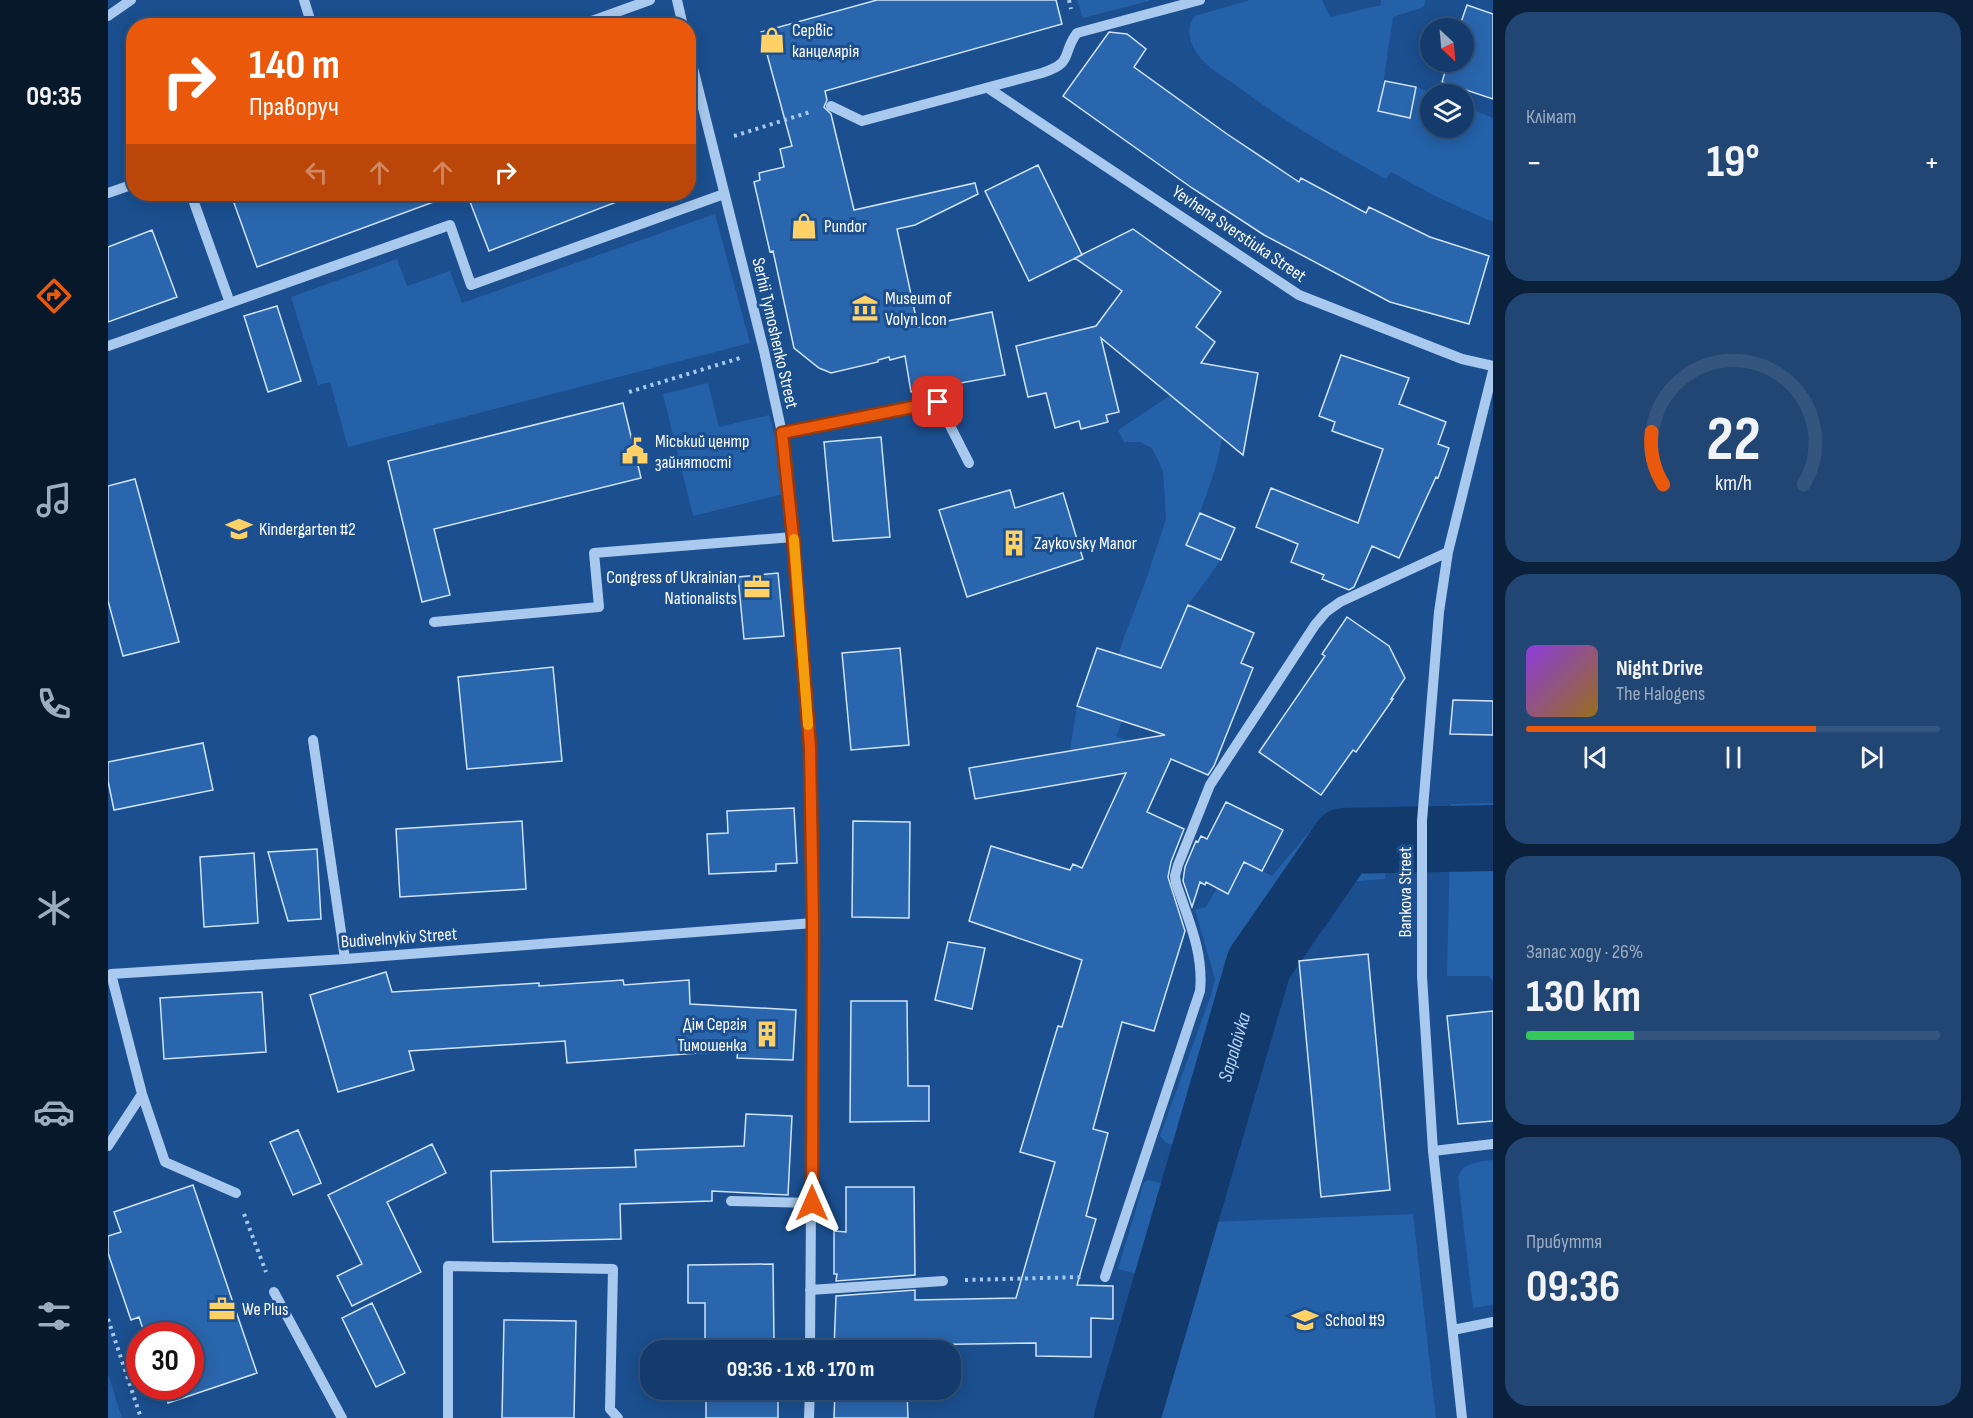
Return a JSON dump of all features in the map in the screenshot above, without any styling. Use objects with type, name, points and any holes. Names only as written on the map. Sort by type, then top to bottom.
[{"type":"street","points":[[108,16],[131,0]]},
{"type":"street","points":[[304,0],[310,18]]},
{"type":"street","points":[[600,18],[650,0]]},
{"type":"street","points":[[676,0],[681,18]]},
{"type":"street","points":[[831,106],[861,121],[988,88],[1053,69],[1064,62],[1077,33],[1200,0]]},
{"type":"street","name":"Serhii Tymoshenko Street","points":[[696,80],[764,351],[782,433],[793,537],[810,747],[813,923],[810,1340]]},
{"type":"street","name":"Yevhena Sverstiuka Street","points":[[988,88],[1299,295],[1462,359],[1493,368]]},
{"type":"street","points":[[108,193],[126,187]]},
{"type":"street","points":[[108,346],[450,225],[471,285],[724,194]]},
{"type":"street","points":[[194,201],[230,303]]},
{"type":"street","name":"Bankova Street","points":[[1462,1418],[1433,1151],[1422,975],[1422,820],[1439,612],[1448,552],[1493,368]]},
{"type":"street","points":[[782,433],[938,402],[969,463]]},
{"type":"street","points":[[434,621],[599,607],[594,553],[793,537]]},
{"type":"street","points":[[1105,1277],[1200,991],[1202,976],[1198,948],[1175,876],[1210,785],[1326,612],[1340,602],[1448,552]]},
{"type":"street","points":[[313,740],[345,959]]},
{"type":"street","name":"Budivelnykiv Street","points":[[142,1094],[111,974],[345,959],[813,923]]},
{"type":"street","points":[[108,1146],[142,1094]]},
{"type":"street","points":[[142,1094],[165,1162],[236,1193]]},
{"type":"street","points":[[1433,1151],[1493,1144]]},
{"type":"street","points":[[730,1201],[812,1203]]},
{"type":"street","points":[[448,1418],[448,1266],[613,1269],[610,1409],[618,1418]]},
{"type":"street","points":[[810,1290],[943,1281]]},
{"type":"street","points":[[274,1292],[342,1418]]},
{"type":"street","points":[[1453,1330],[1493,1322]]},
{"type":"street","points":[[810,1400],[810,1418]]},
{"type":"path","points":[[712,144],[784,119]]},
{"type":"path","points":[[629,392],[764,351]]},
{"type":"path","points":[[236,1193],[274,1292]]},
{"type":"path","points":[[943,1281],[1105,1277]]},
{"type":"path","points":[[108,1319],[141,1418]]},
{"type":"shaded area","points":[[1077,0],[1149,0],[1149,1],[1083,18]]},
{"type":"shaded area","points":[[1250,0],[1322,0],[1330,17],[1381,5],[1381,0],[1425,0],[1424,7],[1393,17],[1379,111],[1410,118],[1416,87],[1420,88],[1420,138],[1474,138],[1474,110],[1493,118],[1493,222],[1439,198],[1391,172],[1386,179],[1291,124],[1203,61],[1195,51],[1190,39],[1191,21],[1195,16]]},
{"type":"shaded area","points":[[715,214],[750,343],[348,447],[330,382],[318,385],[291,297],[397,259],[407,286],[450,271],[462,303]]},
{"type":"shaded area","points":[[708,383],[719,427],[769,415],[776,439],[783,494],[693,516],[663,394]]},
{"type":"shaded area","points":[[1171,395],[1222,438],[1212,479],[1186,544],[1221,560],[1188,605],[1140,716],[1127,711],[1116,736],[1133,743],[1074,773],[1070,751],[1077,706],[1100,713],[1166,519],[1163,471],[1152,448],[1140,442],[1124,442],[1118,430]]},
{"type":"shaded area","points":[[1493,803],[1493,982],[1489,976],[1447,976],[1451,804]]},
{"type":"shaded area","points":[[1391,815],[1393,819],[1391,850],[1385,879],[1345,882],[1291,944],[1226,1143],[1212,1222],[1413,1214],[1436,1418],[1121,1418],[1158,1279],[1118,1269],[1144,1182],[1148,1180],[1168,1185],[1177,1146],[1166,1143],[1160,1136],[1215,979],[1195,910],[1206,907],[1217,888],[1228,894],[1244,862],[1272,876],[1321,818]]},
{"type":"shaded area","points":[[1493,1160],[1493,1305],[1473,1308],[1458,1177],[1460,1172],[1468,1166]]},
{"type":"shaded area","points":[[108,1374],[122,1418],[108,1418]]},
{"type":"building","points":[[877,0],[1056,0],[1062,24],[825,91],[827,100],[824,107],[831,114],[854,210],[975,183],[978,194],[915,225],[897,229],[918,327],[992,312],[1005,375],[911,392],[905,356],[890,360],[889,357],[878,360],[878,362],[831,373],[819,368],[794,348],[773,251],[770,252],[754,182],[760,180],[759,173],[784,167],[780,149],[792,146],[761,32]]},
{"type":"building","points":[[1467,5],[1493,14],[1493,99],[1474,93],[1474,84],[1442,82],[1445,72],[1474,72],[1474,18],[1462,18]]},
{"type":"building","points":[[1109,32],[1127,34],[1146,49],[1134,67],[1299,182],[1301,178],[1366,213],[1369,207],[1430,237],[1489,256],[1469,324],[1390,302],[1264,235],[1192,188],[1063,96]]},
{"type":"building","points":[[1385,81],[1416,87],[1410,118],[1378,111]]},
{"type":"building","points":[[1038,165],[1082,255],[1029,281],[985,191]]},
{"type":"building","points":[[240,201],[436,201],[257,267],[234,203]]},
{"type":"building","points":[[470,201],[619,201],[489,251]]},
{"type":"building","points":[[1133,229],[1221,292],[1196,327],[1215,342],[1201,363],[1258,373],[1243,455],[1101,338],[1119,412],[1106,415],[1108,422],[1081,429],[1079,421],[1055,428],[1046,393],[1028,397],[1016,346],[1096,326],[1122,291],[1075,258]]},
{"type":"building","points":[[152,230],[177,297],[108,322],[108,247]]},
{"type":"building","points":[[277,306],[301,381],[268,392],[244,316]]},
{"type":"building","points":[[1341,355],[1409,378],[1399,404],[1446,422],[1438,444],[1449,448],[1438,478],[1436,477],[1399,558],[1372,546],[1354,587],[1349,590],[1322,579],[1324,575],[1291,562],[1298,544],[1256,527],[1271,488],[1358,523],[1383,449],[1332,431],[1335,422],[1319,416]]},
{"type":"building","points":[[623,403],[641,478],[434,529],[450,595],[422,602],[388,461]]},
{"type":"building","points":[[881,437],[890,537],[833,541],[824,442]]},
{"type":"building","points":[[135,479],[179,642],[123,656],[108,601],[108,486]]},
{"type":"building","name":"Zaykovsky Manor","points":[[1010,490],[1015,508],[1063,493],[1083,559],[967,597],[939,510]]},
{"type":"building","points":[[1200,513],[1235,528],[1221,560],[1186,545]]},
{"type":"building","points":[[778,573],[784,636],[744,639],[738,577]]},
{"type":"building","points":[[1188,605],[1254,633],[1241,663],[1253,668],[1214,766],[1208,775],[1171,759],[1147,812],[1184,829],[1171,862],[1168,877],[1185,931],[1154,1031],[1122,1022],[1093,1129],[1108,1133],[1086,1216],[1096,1219],[1077,1285],[1113,1286],[1113,1319],[1091,1318],[1091,1357],[1036,1356],[1036,1343],[961,1344],[961,1340],[834,1340],[836,1296],[915,1290],[915,1300],[1016,1298],[1055,1162],[1020,1152],[1058,1026],[1062,1027],[1082,960],[969,921],[991,846],[1070,870],[1073,864],[1082,868],[1126,773],[975,799],[969,768],[1165,735],[1077,706],[1097,648],[1161,668]]},
{"type":"building","points":[[1347,617],[1389,646],[1405,678],[1356,752],[1353,750],[1321,795],[1259,752],[1325,656],[1322,654]]},
{"type":"building","points":[[900,648],[909,745],[851,750],[842,653]]},
{"type":"building","points":[[553,667],[562,761],[467,769],[458,677]]},
{"type":"building","points":[[1453,700],[1493,701],[1493,735],[1450,734]]},
{"type":"building","points":[[203,743],[213,790],[114,810],[108,781],[108,762]]},
{"type":"building","points":[[1226,802],[1283,830],[1262,871],[1244,862],[1228,894],[1206,882],[1205,885],[1200,882],[1192,907],[1183,881],[1185,867],[1196,841],[1198,842],[1201,836],[1207,839]]},
{"type":"building","points":[[794,808],[797,863],[776,864],[776,871],[709,874],[707,834],[728,833],[727,811]]},
{"type":"building","points":[[522,821],[526,889],[400,897],[396,829]]},
{"type":"building","points":[[853,821],[910,822],[909,918],[852,917]]},
{"type":"building","points":[[317,849],[321,919],[288,921],[268,852]]},
{"type":"building","points":[[254,853],[258,923],[204,927],[200,857]]},
{"type":"building","points":[[948,942],[985,948],[972,1009],[935,1000]]},
{"type":"building","points":[[1368,954],[1390,1190],[1321,1197],[1299,961]]},
{"type":"building","points":[[386,972],[392,992],[539,983],[539,986],[623,980],[624,985],[689,980],[690,1004],[796,1010],[793,1060],[737,1058],[738,1050],[567,1063],[565,1041],[409,1051],[414,1070],[338,1092],[310,995]]},
{"type":"building","points":[[262,992],[266,1052],[164,1059],[160,998]]},
{"type":"building","points":[[851,1001],[907,1001],[908,1086],[929,1086],[929,1121],[850,1122]]},
{"type":"building","points":[[1493,1011],[1493,1121],[1458,1124],[1447,1016]]},
{"type":"building","points":[[746,1114],[792,1116],[788,1195],[712,1191],[712,1201],[620,1204],[621,1239],[493,1242],[491,1171],[636,1167],[635,1150],[744,1146]]},
{"type":"building","points":[[298,1130],[321,1183],[293,1195],[270,1142]]},
{"type":"building","points":[[432,1144],[446,1173],[387,1202],[421,1272],[352,1306],[337,1276],[362,1264],[328,1195]]},
{"type":"building","points":[[193,1185],[257,1373],[204,1391],[204,1322],[141,1322],[139,1317],[131,1320],[108,1253],[108,1236],[121,1232],[114,1212]]},
{"type":"building","points":[[846,1187],[914,1187],[915,1275],[836,1281],[834,1231],[846,1232]]},
{"type":"building","points":[[773,1264],[774,1340],[705,1340],[705,1303],[688,1303],[688,1265]]},
{"type":"building","points":[[372,1303],[405,1373],[376,1387],[342,1318]]},
{"type":"building","points":[[504,1320],[576,1321],[574,1418],[502,1418]]},
{"type":"building","points":[[706,1400],[778,1400],[778,1418],[706,1418]]},
{"type":"building","points":[[835,1400],[907,1400],[908,1418],[834,1418]]},
{"type":"waterway","name":"Sapalaivka","points":[[1127,1418],[1259,964],[1344,841],[1493,838]]},
{"type":"slow traffic","points":[[794,539],[808,725]]},
{"type":"place","name":"Сервіс канцелярія","points":[[772,40]]},
{"type":"place","name":"Pundor","points":[[804,226]]},
{"type":"place","name":"Museum of Volyn Icon","points":[[865,308]]},
{"type":"place","name":"Міський центр зайнятості","points":[[635,451]]},
{"type":"place","name":"Kindergarten #2","points":[[239,529]]},
{"type":"place","name":"Zaykovsky Manor","points":[[1014,543]]},
{"type":"place","name":"Congress of Ukrainian Nationalists","points":[[757,587]]},
{"type":"place","name":"Дім Сергія Тимошенка","points":[[767,1034]]},
{"type":"place","name":"We Plus","points":[[222,1309]]},
{"type":"place","name":"School #9","points":[[1305,1320]]},
{"type":"route","points":[[812,1203],[813,923],[810,747],[782,433],[938,402]]}]
